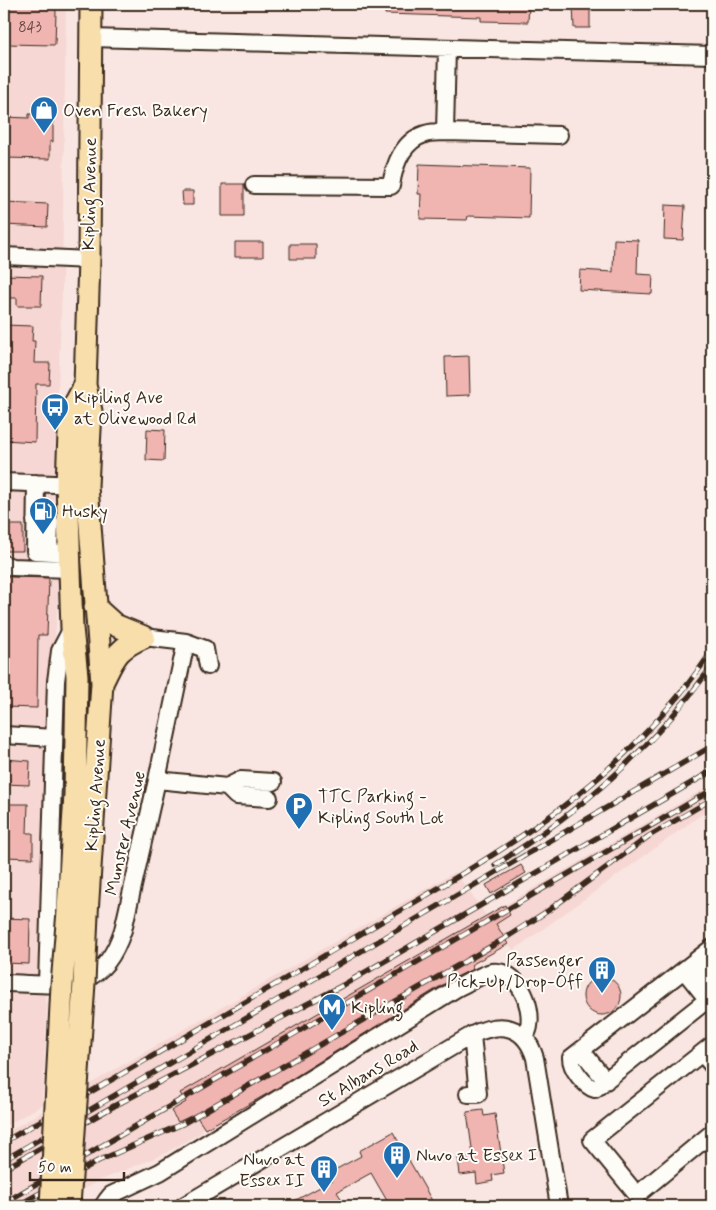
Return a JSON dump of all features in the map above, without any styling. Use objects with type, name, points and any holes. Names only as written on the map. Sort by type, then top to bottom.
[{"type":"main road","name":"Kipling Avenue","points":[[50,1206],[62,985],[78,912],[102,683],[95,606],[77,485],[91,411],[85,385],[89,260],[91,4]]},
{"type":"main road","name":"Kipling Avenue","points":[[68,1206],[84,983],[78,912],[77,676],[63,558],[51,521],[77,485]]},
{"type":"main road","points":[[95,606],[115,625],[144,637]]},
{"type":"main road","points":[[102,683],[116,654],[123,647],[144,637]]},
{"type":"street","points":[[91,38],[712,55]]},
{"type":"street","points":[[445,132],[447,48]]},
{"type":"street","points":[[254,185],[391,186],[393,170],[398,158],[415,139],[426,134],[445,132],[559,135]]},
{"type":"street","points":[[4,256],[89,260]]},
{"type":"street","points":[[4,482],[77,485]]},
{"type":"street","points":[[36,483],[51,521],[35,551],[63,558]]},
{"type":"street","points":[[4,564],[12,566],[63,558]]},
{"type":"street","name":"Kipling Avenue","points":[[47,984],[56,682],[60,651],[72,628]]},
{"type":"street","points":[[144,637],[186,642],[205,648],[208,666]]},
{"type":"street","name":"Munster Avenue","points":[[4,983],[68,985],[88,979],[104,967],[116,950],[123,930],[186,642]]},
{"type":"street","points":[[4,735],[54,738]]},
{"type":"street","points":[[157,780],[227,787],[241,780],[271,790]]},
{"type":"street","points":[[690,966],[711,1000],[595,1089],[588,1087],[571,1064],[571,1058],[712,948]]},
{"type":"street","points":[[690,966],[712,982]]},
{"type":"street","points":[[103,1206],[111,1195],[160,1172],[457,988],[492,972],[511,976],[525,994],[530,1018],[525,1036],[532,1046],[536,1058],[560,1206]]},
{"type":"street","name":"St Albans Road","points":[[183,1206],[484,1029],[497,1027],[516,1030],[525,1036]]},
{"type":"street","points":[[468,1094],[478,1094],[472,1035]]},
{"type":"street","points":[[709,1054],[592,1140],[637,1195],[712,1134]]},
{"type":"shaded area","points":[[4,4],[66,4],[62,291],[53,514],[59,586],[44,774],[41,965],[47,1009],[42,1105],[4,1127]]},
{"type":"shaded area","points":[[712,784],[712,807],[514,950],[508,944],[496,924],[510,915],[505,905]]},
{"type":"shaded area","points":[[455,872],[486,915],[181,1093],[186,1102],[171,1111],[178,1122],[195,1114],[204,1127],[200,1133],[164,1154],[101,1180],[51,1206],[4,1206],[4,1134]]},
{"type":"building","points":[[4,4],[51,5],[56,11],[55,45],[4,44]]},
{"type":"building","points":[[385,4],[529,4],[528,22],[481,21],[481,17],[385,14]]},
{"type":"building","points":[[573,4],[590,4],[590,28],[574,28]]},
{"type":"building","points":[[29,114],[53,115],[53,142],[50,141],[50,159],[4,158],[4,117],[29,118]]},
{"type":"building","points":[[419,164],[530,168],[529,218],[468,216],[467,220],[420,219],[421,194],[418,194]]},
{"type":"building","points":[[222,184],[244,184],[244,216],[222,216]]},
{"type":"building","points":[[182,191],[193,191],[193,205],[183,205]]},
{"type":"building","points":[[4,202],[48,204],[47,227],[4,225]]},
{"type":"building","points":[[665,205],[685,206],[683,240],[664,239]]},
{"type":"building","points":[[614,239],[638,240],[637,274],[653,275],[652,294],[579,290],[580,270],[613,272]]},
{"type":"building","points":[[235,242],[263,242],[263,257],[235,257]]},
{"type":"building","points":[[290,244],[316,244],[316,259],[290,259]]},
{"type":"building","points":[[4,275],[42,276],[41,306],[17,306],[17,298],[4,298]]},
{"type":"building","points":[[4,325],[33,326],[32,341],[35,341],[34,363],[50,363],[49,384],[36,384],[35,442],[4,440]]},
{"type":"building","points":[[469,356],[470,395],[446,396],[445,357]]},
{"type":"building","points":[[147,429],[165,430],[164,461],[146,460]]},
{"type":"building","points":[[6,525],[23,525],[23,551],[6,551]]},
{"type":"building","points":[[4,575],[49,578],[47,635],[38,635],[37,708],[4,707]]},
{"type":"building","points":[[4,759],[30,761],[29,785],[4,784]]},
{"type":"building","points":[[6,804],[28,804],[27,833],[33,833],[33,858],[4,857],[4,808]]},
{"type":"building","points":[[521,865],[526,873],[491,894],[486,885]]},
{"type":"building","points":[[505,905],[510,915],[496,924],[508,944],[471,965],[473,969],[452,979],[274,1090],[205,1129],[195,1114],[178,1122],[171,1111],[186,1102],[180,1093]]},
{"type":"building","points":[[4,918],[30,919],[29,964],[4,963]]},
{"type":"building","name":"Passenger Pick-Up/Drop-Off","points":[[602,977],[616,982],[621,996],[616,1010],[602,1015],[588,1010],[583,996],[588,982]]},
{"type":"building","points":[[483,1110],[484,1116],[495,1114],[504,1173],[492,1175],[493,1181],[477,1184],[476,1173],[460,1175],[458,1157],[473,1156],[467,1112]]},
{"type":"building","name":"Nuvo at Essex I","points":[[393,1132],[435,1206],[390,1206],[371,1173],[337,1192],[346,1206],[285,1206],[333,1180],[329,1173],[361,1156],[359,1151]]},
{"type":"railway","points":[[4,1142],[429,894],[536,826],[582,791],[643,736],[679,695],[712,651]]},
{"type":"railway","points":[[495,865],[557,823],[614,776],[665,724],[712,666]]},
{"type":"railway","points":[[4,1160],[712,746]]},
{"type":"railway","points":[[4,1169],[114,1106],[345,984],[712,771]]},
{"type":"railway","points":[[4,1203],[712,790]]},
{"type":"railway","points":[[17,1206],[98,1161],[182,1124],[504,939],[549,910],[649,836],[712,799]]},
{"type":"place","name":"Oven Fresh Bakery","points":[[44,134]]},
{"type":"place","name":"Kipiling Ave at Olivewood Rd","points":[[55,431]]},
{"type":"place","name":"Husky","points":[[43,535]]},
{"type":"place","name":"TTC Parking - Kipling South Lot","points":[[299,830]]},
{"type":"place","name":"Passenger Pick-Up/Drop-Off","points":[[602,994]]},
{"type":"place","name":"Kipling","points":[[332,1031]]},
{"type":"place","name":"Nuvo at Essex I","points":[[397,1179]]},
{"type":"place","name":"Nuvo at Essex II","points":[[324,1193]]}]
